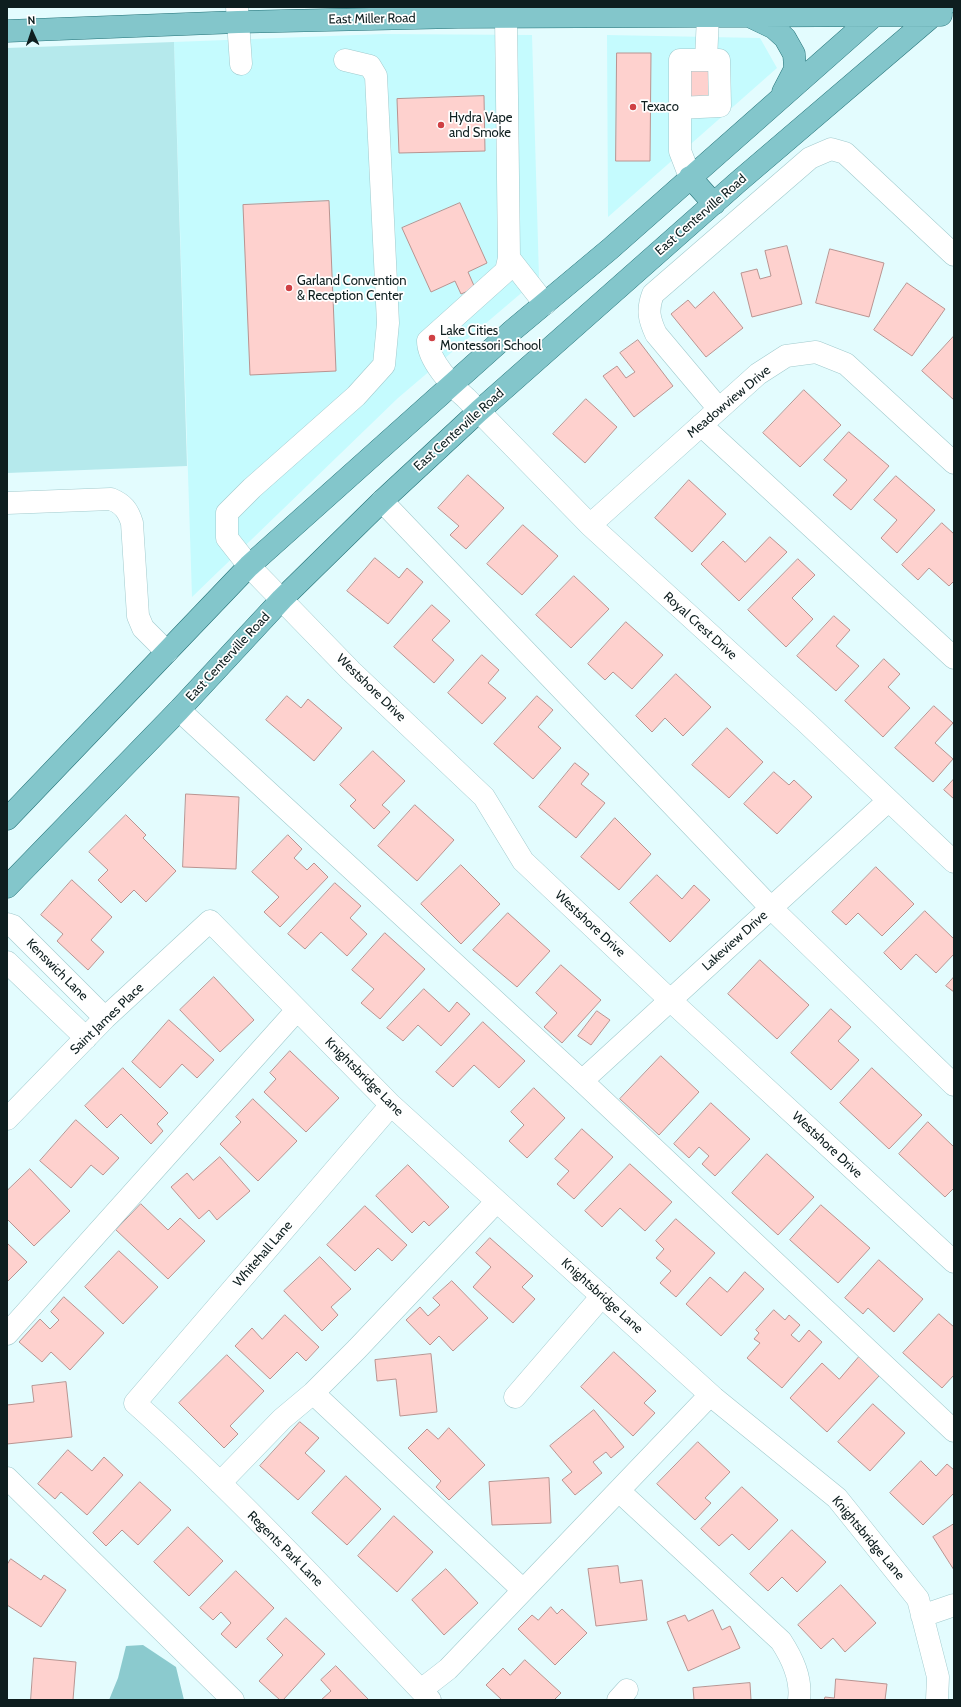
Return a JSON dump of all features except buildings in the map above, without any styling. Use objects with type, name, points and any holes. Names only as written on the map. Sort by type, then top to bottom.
[{"type":"main road","name":"East Miller Road","points":[[7,31],[237,14],[506,17],[748,16],[880,11],[944,13]]},
{"type":"main road","points":[[7,819],[249,566],[451,386],[610,249],[880,11]]},
{"type":"main road","name":"East Centerville Road","points":[[7,887],[180,710],[282,599],[382,501],[479,411],[714,204],[944,13]]},
{"type":"main road","points":[[748,16],[774,28],[785,38],[794,54],[795,69],[781,98]]},
{"type":"main road","points":[[690,177],[714,204]]},
{"type":"street","points":[[237,14],[241,64]]},
{"type":"street","points":[[706,60],[708,16]]},
{"type":"street","points":[[506,17],[509,258],[545,304]]},
{"type":"street","name":"Westshore Drive","points":[[345,60],[370,66],[376,76],[388,323],[384,365],[356,396],[252,488],[227,513],[227,538],[249,566],[351,670],[484,797],[523,861],[670,1000],[954,1262]]},
{"type":"street","points":[[679,108],[720,106],[719,60],[680,60],[679,108],[680,151],[690,177]]},
{"type":"street","points":[[719,409],[656,334],[650,322],[648,308],[653,294],[810,158],[831,149],[845,153],[954,255]]},
{"type":"street","name":"Royal Crest Drive","points":[[509,258],[506,271],[428,341],[428,349],[451,386],[479,411],[590,525],[807,723],[954,862]]},
{"type":"street","name":"Meadowview Drive","points":[[590,525],[758,374],[786,356],[816,352],[846,364],[954,463]]},
{"type":"street","points":[[701,425],[954,658]]},
{"type":"street","points":[[7,503],[110,499],[121,503],[128,512],[132,523],[138,616],[143,628],[167,652]]},
{"type":"street","points":[[382,501],[771,908],[954,1085]]},
{"type":"street","points":[[180,710],[582,1081],[954,1431]]},
{"type":"street","name":"Lakeview Drive","points":[[582,1081],[888,801]]},
{"type":"street","name":"Knightsbridge Lane","points":[[210,922],[391,1105],[710,1395],[837,1498],[918,1599],[938,1676],[937,1700]]},
{"type":"street","name":"Saint James Place","points":[[7,1119],[105,1018],[210,922]]},
{"type":"street","name":"Kenswich Lane","points":[[7,924],[13,926],[105,1018]]},
{"type":"street","points":[[7,962],[86,1038]]},
{"type":"street","points":[[7,1334],[297,1010]]},
{"type":"street","name":"Whitehall Lane","points":[[135,1403],[391,1105]]},
{"type":"street","points":[[220,1483],[282,1419],[313,1393],[498,1201]]},
{"type":"street","points":[[515,1397],[602,1296]]},
{"type":"street","points":[[313,1393],[523,1590]]},
{"type":"street","points":[[426,1695],[448,1669],[710,1395]]},
{"type":"street","name":"Regents Park Lane","points":[[135,1403],[182,1445],[220,1483],[426,1695]]},
{"type":"street","points":[[7,1478],[232,1700]]},
{"type":"street","points":[[619,1491],[781,1641],[795,1667],[799,1700]]},
{"type":"street","points":[[922,1616],[954,1605]]},
{"type":"shaded area","points":[[383,34],[532,35],[539,278],[398,398],[192,597],[174,42]]},
{"type":"shaded area","points":[[607,35],[760,38],[777,68],[608,217]]},
{"type":"shaded area","points":[[174,42],[187,466],[7,473],[7,48]]},
{"type":"shaded area","points":[[143,1645],[176,1667],[184,1700],[109,1700],[118,1678],[126,1646]]},
{"type":"place","name":"Texaco","points":[[633,107]]},
{"type":"place","name":"Hydra Vape and Smoke","points":[[441,125]]},
{"type":"place","name":"Garland Convention & Reception Center","points":[[289,288]]},
{"type":"place","name":"Lake Cities Montessori School","points":[[432,338]]}]
